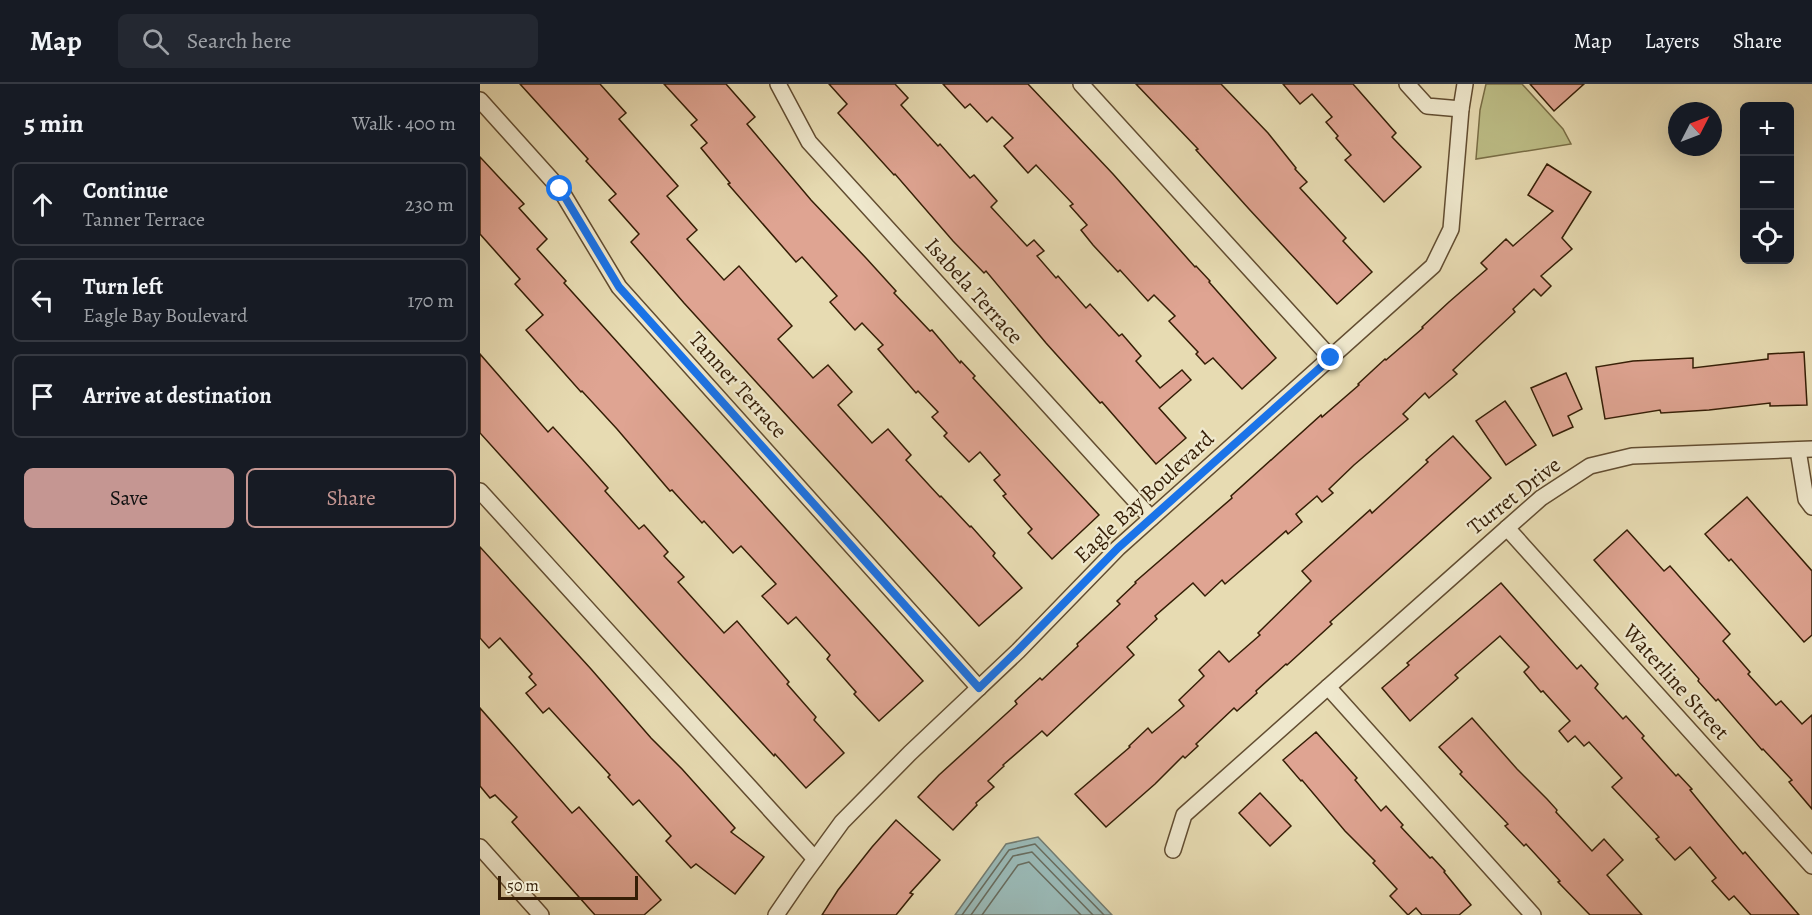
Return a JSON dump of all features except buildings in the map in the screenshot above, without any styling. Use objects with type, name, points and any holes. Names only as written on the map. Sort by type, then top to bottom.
[{"type":"street","name":"Isabela Terrace","points":[[778,84],[809,142],[1151,518]]},
{"type":"street","points":[[1081,84],[1331,358]]},
{"type":"street","points":[[1407,84],[1427,106],[1461,109]]},
{"type":"street","name":"Eagle Bay Boulevard","points":[[776,915],[842,822],[910,753],[1017,651],[1118,548],[1433,266],[1451,229],[1465,84]]},
{"type":"street","name":"Tanner Terrace","points":[[480,100],[560,189],[619,287],[979,688]]},
{"type":"street","points":[[1805,449],[1806,499],[1812,507]]},
{"type":"street","name":"Turret Drive","points":[[1173,850],[1184,815],[1541,498],[1590,466],[1632,456],[1805,449]]},
{"type":"street","points":[[480,491],[814,859]]},
{"type":"street","name":"Waterline Street","points":[[1507,528],[1812,866]]},
{"type":"street","points":[[1328,687],[1533,915]]},
{"type":"street","points":[[480,847],[542,915]]},
{"type":"green space","points":[[1486,84],[1522,84],[1563,129],[1571,144],[1476,159],[1480,110]]},
{"type":"water","points":[[1038,837],[1112,915],[955,915],[1006,844]]},
{"type":"route","points":[[560,189],[619,287],[979,688],[1118,548],[1331,358]]}]
